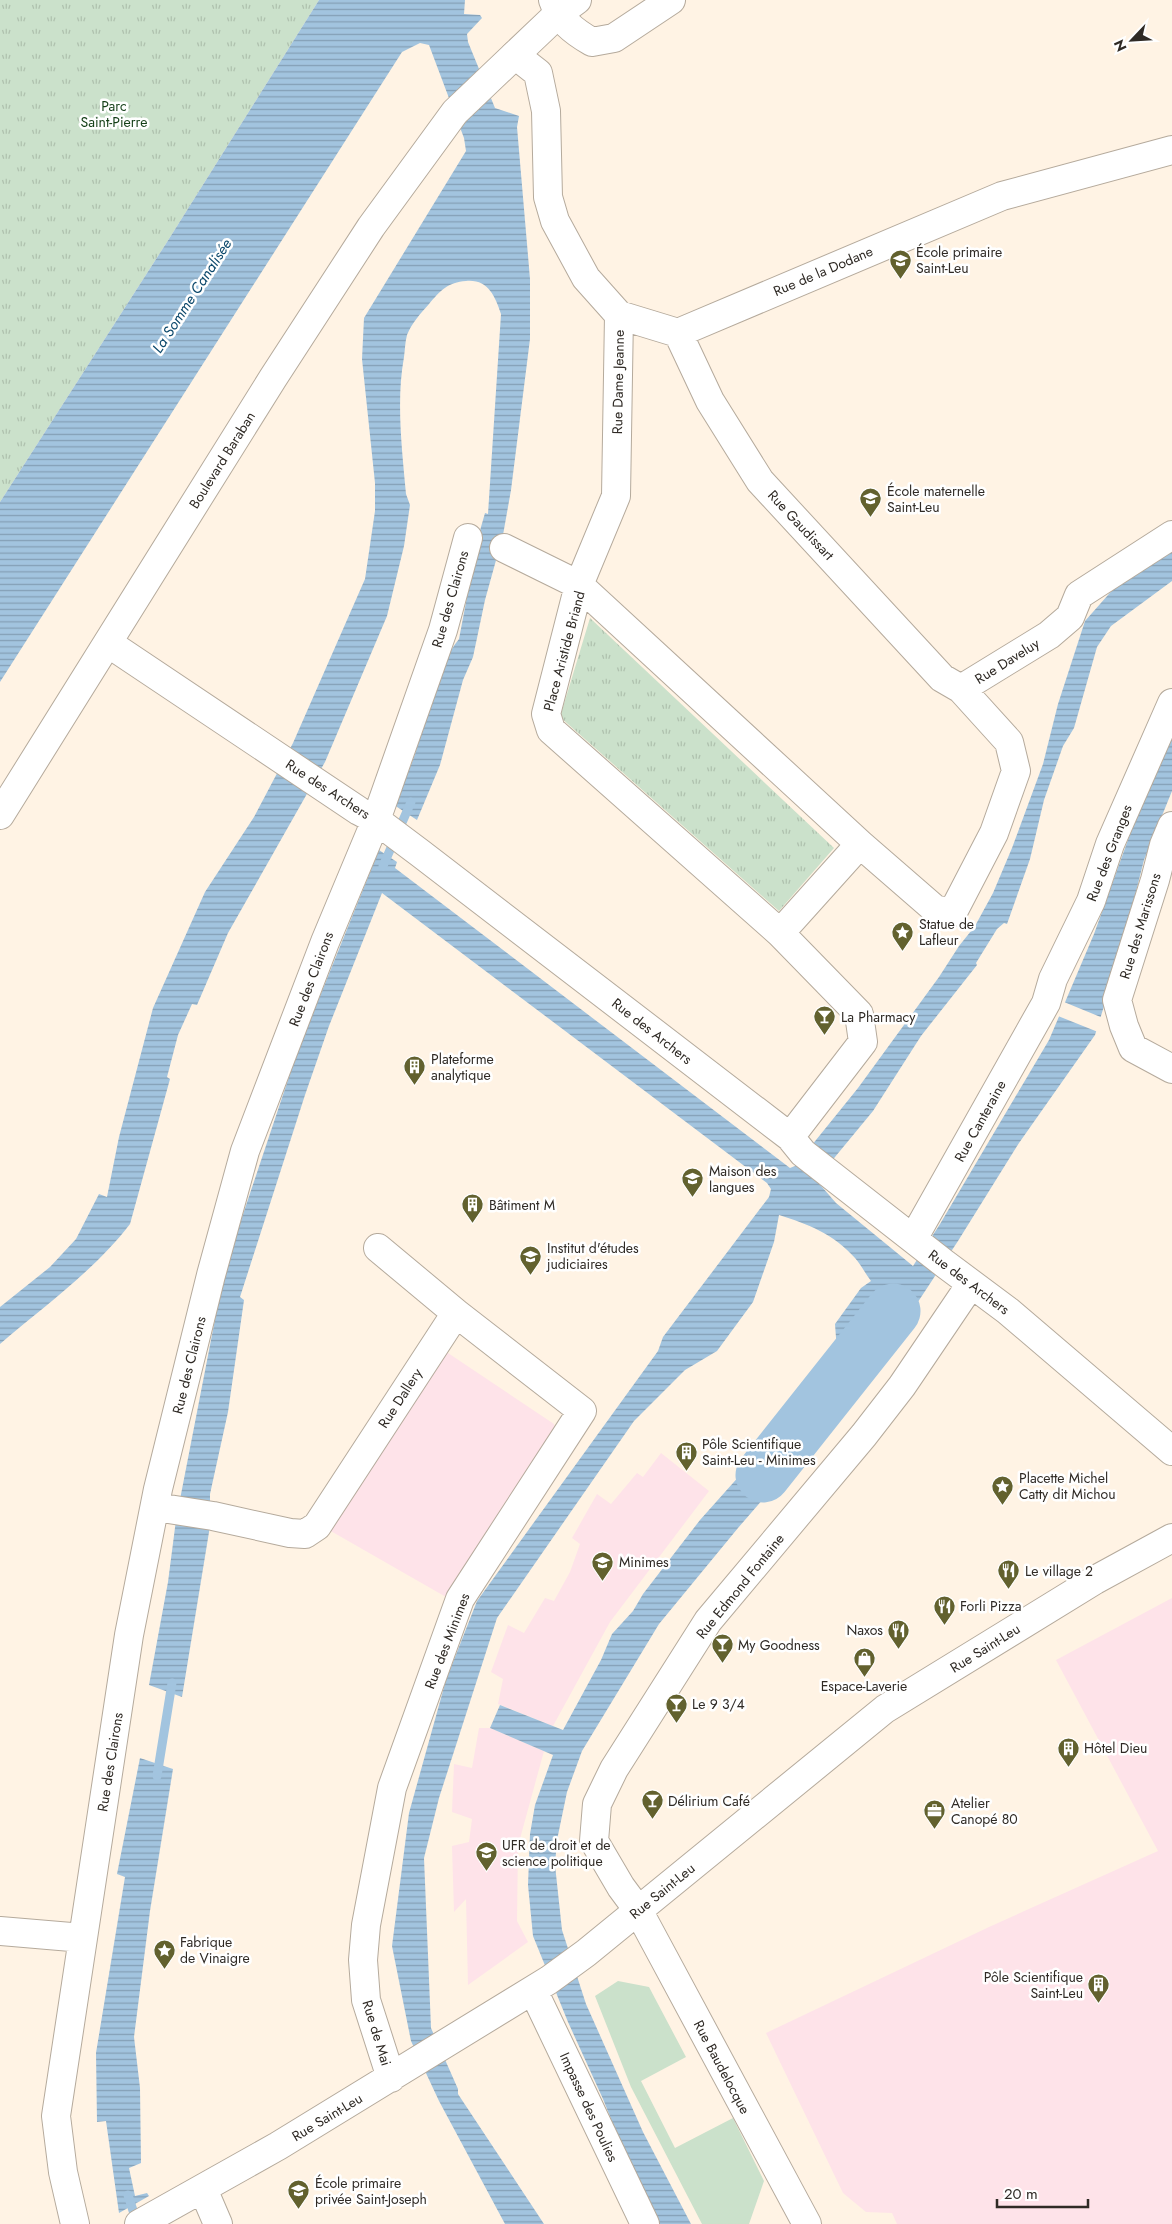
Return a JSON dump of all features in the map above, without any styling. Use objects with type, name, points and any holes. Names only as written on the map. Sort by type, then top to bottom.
[{"type":"street","points":[[563,5],[572,30],[592,42],[614,38],[671,0]]},
{"type":"street","name":"Boulevard Baraban","points":[[0,814],[273,378],[370,227],[454,112],[488,78],[515,55],[563,5]]},
{"type":"street","name":"Rue Dame Jeanne","points":[[515,55],[538,73],[546,111],[548,197],[555,220],[586,278],[619,314],[616,496],[579,585]]},
{"type":"street","name":"Rue de la Dodane","points":[[678,333],[1002,196],[1172,150]]},
{"type":"street","points":[[619,314],[678,333]]},
{"type":"street","name":"Rue Gaudissart","points":[[678,333],[710,401],[760,481],[942,678],[961,689]]},
{"type":"street","name":"Rue des Clairons","points":[[75,2224],[63,2172],[56,2116],[129,1635],[166,1508],[158,1489],[211,1275],[245,1151],[325,942],[368,815],[443,630],[468,538]]},
{"type":"street","name":"Rue Daveluy","points":[[953,912],[994,834],[1016,771],[1008,742],[961,689],[1049,635],[1070,617],[1079,595],[1163,540]]},
{"type":"street","points":[[504,548],[579,585]]},
{"type":"street","name":"Place Aristide Briand","points":[[797,1145],[863,1042],[859,1014],[780,933],[551,730],[546,714],[579,585],[860,844],[936,910],[953,912]]},
{"type":"street","name":"Rue des Archers","points":[[108,643],[368,815],[420,853],[797,1145],[945,1264],[1008,1311],[1172,1451]]},
{"type":"street","name":"Rue des Granges","points":[[1046,1003],[1053,980],[1091,901],[1110,844],[1172,703]]},
{"type":"street","name":"Rue des Marissons","points":[[1172,826],[1164,845],[1155,880],[1117,1000],[1124,1026],[1133,1048],[1172,1069]]},
{"type":"street","points":[[780,933],[860,844]]},
{"type":"street","name":"Rue Canteraine","points":[[917,1242],[1046,1003]]},
{"type":"street","points":[[378,1248],[456,1313]]},
{"type":"street","name":"Rue Edmond Fontaine","points":[[638,1910],[621,1887],[594,1841],[597,1804],[614,1769],[708,1621],[864,1435],[902,1386],[971,1284]]},
{"type":"street","name":"Rue Dallery","points":[[166,1508],[290,1533],[305,1534],[316,1526],[456,1313]]},
{"type":"street","name":"Rue des Minimes","points":[[371,1897],[392,1788],[460,1599],[582,1411],[456,1313]]},
{"type":"street","name":"Rue Saint-Leu","points":[[150,2218],[203,2189],[391,2078],[541,1985],[638,1910],[885,1709],[1095,1580],[1172,1538]]},
{"type":"street","name":"Rue de Mai","points":[[371,1897],[363,1960],[366,2000],[391,2078]]},
{"type":"street","name":"Rue Baudelocque","points":[[638,1910],[807,2224]]},
{"type":"street","points":[[0,1931],[83,1938]]},
{"type":"street","name":"Impasse des Poulies","points":[[541,1985],[644,2224]]},
{"type":"street","points":[[203,2189],[218,2224]]},
{"type":"shaded area","points":[[445,1351],[554,1424],[555,1429],[446,1597],[329,1530]]},
{"type":"shaded area","name":"Minimes","points":[[661,1453],[709,1491],[610,1622],[553,1726],[498,1704],[503,1679],[491,1672],[508,1625],[524,1633],[545,1598],[554,1601],[570,1572],[580,1544],[572,1538],[597,1494],[611,1504],[637,1473],[643,1477]]},
{"type":"shaded area","points":[[1172,1598],[1172,2224],[897,2224],[892,2213],[866,2212],[843,2193],[766,2033],[989,1927],[1158,1851],[1056,1660]]},
{"type":"shaded area","name":"UFR de droit et de science politique","points":[[479,1728],[490,1728],[544,1751],[518,1846],[517,1921],[528,1942],[468,1985],[466,1899],[454,1912],[452,1846],[469,1842],[472,1819],[452,1812],[454,1764],[472,1768]]},
{"type":"green space","name":"Parc Saint-Pierre","points":[[0,0],[319,0],[167,242],[0,502]]},
{"type":"green space","points":[[590,618],[834,848],[779,911],[560,717]]},
{"type":"green space","points":[[618,1981],[649,1987],[686,2057],[641,2081],[675,2148],[733,2118],[764,2181],[749,2224],[702,2224],[631,2087],[595,1996]]},
{"type":"water","name":"La Somme Canalisée","points":[[319,0],[465,0],[464,14],[480,15],[482,18],[467,34],[468,42],[495,108],[519,116],[517,127],[530,279],[530,339],[511,490],[503,535],[485,600],[473,657],[463,680],[440,765],[417,820],[394,805],[414,758],[438,678],[451,650],[459,639],[479,534],[485,513],[488,514],[501,314],[493,295],[485,286],[474,281],[454,283],[437,295],[423,311],[406,338],[400,408],[406,494],[410,505],[404,546],[387,616],[325,762],[228,933],[197,1005],[192,1004],[178,1035],[167,1077],[170,1079],[130,1224],[85,1272],[0,1344],[0,1307],[50,1267],[76,1239],[99,1194],[107,1197],[119,1137],[153,1008],[205,892],[254,817],[293,743],[365,579],[375,511],[375,483],[362,359],[364,318],[466,151],[464,138],[429,45],[420,43],[402,52],[0,682],[0,502],[167,242]]},
{"type":"water","points":[[1172,548],[1172,581],[1111,626],[1097,647],[1074,728],[1063,746],[1044,800],[1030,859],[1007,924],[1004,923],[997,929],[976,963],[977,965],[921,1036],[873,1111],[816,1180],[836,1203],[913,1266],[1049,1040],[1094,934],[1142,801],[1172,729],[1172,791],[1144,860],[1120,955],[1095,1035],[1019,1143],[958,1241],[864,1384],[838,1365],[835,1324],[861,1288],[871,1281],[855,1258],[838,1242],[810,1226],[779,1215],[774,1242],[753,1302],[717,1351],[685,1370],[634,1421],[497,1618],[439,1798],[424,1858],[431,2028],[458,2089],[458,2094],[544,2224],[505,2224],[439,2101],[411,2041],[392,1946],[409,1813],[446,1680],[477,1601],[658,1351],[663,1337],[769,1197],[771,1189],[767,1183],[382,893],[329,1026],[240,1297],[244,1300],[228,1412],[210,1494],[210,1526],[182,1697],[149,1685],[168,1582],[176,1520],[225,1268],[297,1053],[379,850],[397,862],[395,868],[790,1168],[795,1166],[858,1088],[939,977],[959,946],[975,926],[993,893],[1043,764],[1058,704],[1085,621],[1123,578]]},
{"type":"water","points":[[800,1408],[825,1428],[738,1528],[659,1624],[582,1751],[567,1792],[557,1840],[555,1865],[562,1930],[586,2004],[643,2132],[691,2224],[653,2224],[603,2099],[568,2022],[533,1936],[528,1885],[530,1834],[535,1805],[553,1755],[490,1728],[500,1705],[563,1730],[601,1660],[612,1634],[633,1611],[643,1594],[700,1520]]},
{"type":"water","points":[[140,1758],[173,1769],[150,1911],[134,2037],[140,2088],[141,2163],[129,2168],[135,2196],[147,2193],[149,2196],[119,2213],[106,2121],[97,2122],[96,2053],[125,1877],[117,1874]]},
{"type":"pier","points":[[1064,1002],[1103,1018],[1098,1032],[1058,1016]]},
{"type":"waterway","points":[[383,866],[411,802]]},
{"type":"waterway","points":[[763,1475],[893,1311]]},
{"type":"waterway","points":[[157,1776],[172,1683]]},
{"type":"waterway","points":[[128,2195],[137,2223]]},
{"type":"place","name":"École primaire Saint-Leu","points":[[900,279]]},
{"type":"place","name":"École maternelle Saint-Leu","points":[[871,518]]},
{"type":"place","name":"Statue de Lafleur","points":[[903,951]]},
{"type":"place","name":"La Pharmacy","points":[[825,1036]]},
{"type":"place","name":"Plateforme analytique","points":[[415,1086]]},
{"type":"place","name":"Maison des langues","points":[[693,1198]]},
{"type":"place","name":"Bâtiment M","points":[[473,1224]]},
{"type":"place","name":"Institut d'études judiciaires","points":[[531,1275]]},
{"type":"place","name":"Pôle Scientifique Saint-Leu - Minimes","points":[[686,1471]]},
{"type":"place","name":"Placette Michel Catty dit Michou","points":[[1003,1505]]},
{"type":"place","name":"Minimes","points":[[603,1581]]},
{"type":"place","name":"Le village 2","points":[[1009,1590]]},
{"type":"place","name":"Forli Pizza","points":[[944,1625]]},
{"type":"place","name":"Naxos","points":[[899,1649]]},
{"type":"place","name":"My Goodness","points":[[722,1664]]},
{"type":"place","name":"Espace-Laverie","points":[[864,1677]]},
{"type":"place","name":"Le 9 3/4","points":[[676,1723]]},
{"type":"place","name":"Hôtel Dieu","points":[[1068,1767]]},
{"type":"place","name":"Délirium Café","points":[[652,1820]]},
{"type":"place","name":"Atelier Canopé 80","points":[[935,1830]]},
{"type":"place","name":"UFR de droit et de science politique","points":[[486,1872]]},
{"type":"place","name":"Fabrique de Vinaigre","points":[[164,1969]]},
{"type":"place","name":"Pôle Scientifique Saint-Leu","points":[[1099,2004]]},
{"type":"place","name":"École primaire privée Saint-Joseph","points":[[299,2210]]}]
